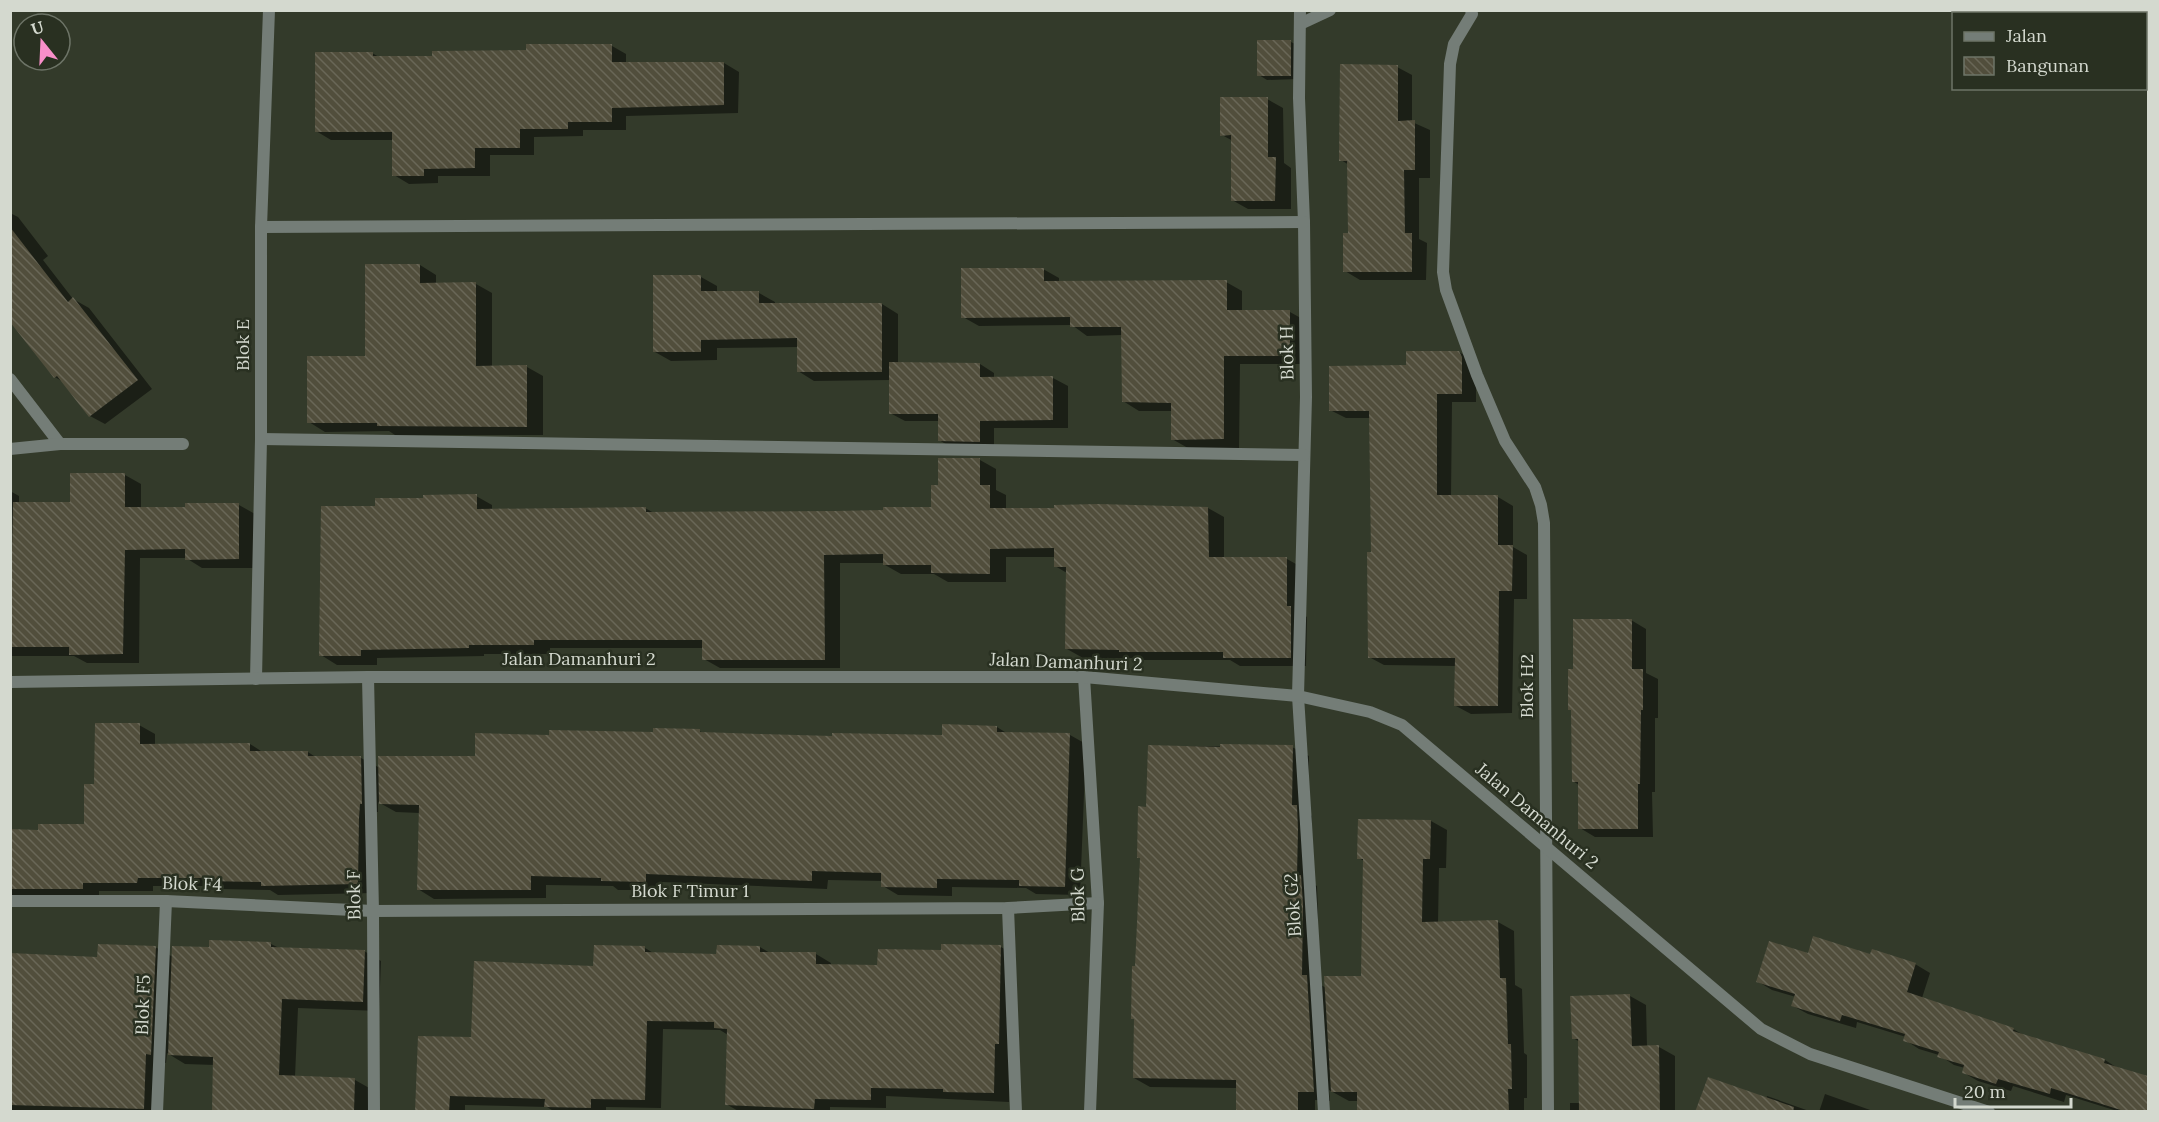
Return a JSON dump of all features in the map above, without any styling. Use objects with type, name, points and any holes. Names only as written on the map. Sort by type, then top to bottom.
[{"type":"street","name":"Blok E","points":[[256,679],[261,439],[261,227],[269,10]]},
{"type":"street","name":"Blok H","points":[[1298,696],[1306,397],[1304,222],[1299,98],[1300,10]]},
{"type":"street","points":[[1300,24],[1330,10]]},
{"type":"street","name":"Blok H2","points":[[1472,10],[1472,14],[1454,44],[1450,64],[1443,272],[1452,308],[1477,375],[1505,441],[1535,487],[1544,523],[1548,1112]]},
{"type":"street","points":[[261,227],[1304,222]]},
{"type":"street","points":[[10,379],[60,444]]},
{"type":"street","points":[[261,439],[1304,456]]},
{"type":"street","points":[[10,449],[60,444],[183,444]]},
{"type":"street","name":"Jalan Damanhuri 2","points":[[10,682],[368,677],[1084,677],[1298,696],[1370,712],[1402,725],[1761,1029],[1810,1054],[1989,1112]]},
{"type":"street","name":"Blok F","points":[[368,677],[374,1112]]},
{"type":"street","name":"Blok G","points":[[1084,677],[1098,903],[1090,1112]]},
{"type":"street","name":"Blok G2","points":[[1298,696],[1324,1112]]},
{"type":"street","name":"Blok F4","points":[[10,901],[166,901],[373,910]]},
{"type":"street","name":"Blok F5","points":[[157,1112],[166,901]]},
{"type":"street","name":"Blok F Timur 1","points":[[373,910],[1008,908],[1098,903]]},
{"type":"street","points":[[1008,908],[1016,1112]]},
{"type":"building","points":[[1257,40],[1291,40],[1291,76],[1257,76]]},
{"type":"building","points":[[526,44],[612,44],[612,62],[724,62],[724,105],[612,108],[612,122],[568,122],[568,129],[520,129],[520,148],[475,148],[475,168],[424,169],[424,176],[392,176],[392,132],[315,132],[315,52],[373,52],[373,56],[432,56],[432,51],[526,50]]},
{"type":"building","points":[[1340,64],[1398,65],[1398,121],[1415,120],[1415,170],[1404,170],[1405,233],[1412,233],[1412,272],[1343,272],[1343,233],[1348,233],[1347,161],[1339,161]]},
{"type":"building","points":[[1220,97],[1268,97],[1268,157],[1276,157],[1275,201],[1231,201],[1231,135],[1220,136]]},
{"type":"building","points":[[10,227],[68,302],[73,297],[138,380],[89,417],[57,376],[54,378],[10,322]]},
{"type":"building","points":[[365,264],[420,264],[420,283],[476,282],[476,366],[527,365],[527,427],[307,423],[307,356],[365,356]]},
{"type":"building","points":[[961,268],[1044,268],[1044,281],[1227,280],[1227,310],[1290,310],[1290,356],[1224,356],[1224,439],[1171,440],[1171,403],[1122,402],[1121,327],[1070,327],[1070,317],[961,318]]},
{"type":"building","points":[[653,275],[701,275],[701,291],[759,291],[759,303],[882,303],[882,372],[797,372],[797,338],[701,340],[701,352],[653,352]]},
{"type":"building","points":[[1406,351],[1459,351],[1462,357],[1462,394],[1437,394],[1437,495],[1498,495],[1498,545],[1513,545],[1512,591],[1499,591],[1498,706],[1454,706],[1455,658],[1368,658],[1367,552],[1371,552],[1369,411],[1329,411],[1329,366],[1406,365]]},
{"type":"building","points":[[889,362],[980,363],[980,377],[1053,376],[1053,420],[980,421],[980,442],[938,441],[938,414],[889,414]]},
{"type":"building","points":[[938,458],[980,458],[980,485],[990,485],[990,508],[1054,508],[1054,505],[1098,504],[1208,507],[1209,557],[1287,557],[1287,606],[1291,606],[1291,658],[1223,658],[1223,652],[1119,652],[1119,650],[1065,649],[1066,567],[1054,567],[1054,548],[990,549],[990,574],[931,573],[931,565],[883,565],[883,554],[824,555],[825,660],[702,660],[702,640],[534,640],[534,645],[469,645],[469,648],[361,650],[361,656],[319,656],[321,506],[375,506],[375,498],[423,498],[423,495],[477,494],[477,509],[646,507],[646,512],[834,511],[883,510],[883,507],[931,507],[931,485],[938,485]]},
{"type":"building","points":[[70,473],[125,473],[125,507],[185,507],[185,503],[239,503],[239,559],[185,560],[185,549],[125,550],[123,654],[69,655],[69,647],[10,647],[13,502],[70,502]]},
{"type":"building","points":[[1573,619],[1632,619],[1632,669],[1643,669],[1638,829],[1578,829],[1578,782],[1572,782],[1571,710],[1568,710],[1568,669],[1573,669]]},
{"type":"building","points":[[95,723],[140,723],[140,744],[250,743],[250,751],[308,751],[308,756],[361,756],[362,804],[360,804],[359,818],[358,884],[261,886],[261,882],[204,881],[204,878],[138,878],[137,883],[83,883],[83,889],[10,889],[10,829],[38,830],[38,824],[84,824],[84,784],[94,784]]},
{"type":"building","points":[[942,724],[997,726],[997,732],[1070,733],[1065,887],[1019,886],[1019,880],[937,879],[937,888],[881,887],[881,873],[812,871],[812,881],[646,874],[646,882],[531,876],[531,890],[417,890],[419,805],[379,804],[378,756],[475,756],[475,733],[549,735],[549,730],[653,732],[653,728],[700,729],[700,732],[832,736],[832,733],[942,735]]},
{"type":"building","points":[[1220,744],[1293,745],[1292,805],[1297,805],[1297,875],[1301,875],[1303,904],[1302,975],[1307,975],[1314,1092],[1298,1092],[1298,1112],[1236,1112],[1236,1080],[1133,1078],[1134,1019],[1131,1019],[1132,966],[1135,966],[1140,858],[1137,858],[1138,806],[1146,807],[1148,745],[1220,747]]},
{"type":"building","points":[[1358,819],[1431,820],[1430,859],[1423,859],[1422,922],[1498,920],[1500,978],[1506,978],[1508,1044],[1511,1044],[1512,1089],[1508,1089],[1509,1112],[1357,1112],[1357,1092],[1331,1092],[1324,976],[1361,976],[1363,859],[1357,859]]},
{"type":"building","points":[[1813,936],[1870,954],[1872,949],[1916,963],[1907,992],[2014,1028],[2013,1031],[2105,1059],[2104,1063],[2148,1076],[2148,1112],[2127,1112],[2051,1088],[2050,1094],[1998,1079],[1996,1084],[1962,1073],[1964,1065],[1937,1057],[1939,1052],[1903,1041],[1905,1034],[1842,1015],[1840,1021],[1791,1006],[1795,994],[1756,982],[1769,941],[1808,953]]},
{"type":"building","points":[[209,940],[271,942],[271,947],[365,950],[363,1002],[282,999],[279,1075],[355,1078],[354,1112],[212,1112],[213,1057],[168,1055],[172,946],[209,947]]},
{"type":"building","points":[[98,944],[156,946],[151,1055],[146,1054],[144,1109],[10,1105],[10,953],[97,957]]},
{"type":"building","points":[[941,944],[1001,945],[999,1044],[995,1044],[994,1093],[943,1092],[943,1089],[871,1088],[871,1100],[815,1099],[814,1109],[725,1105],[727,1029],[714,1028],[714,1022],[647,1021],[645,1100],[591,1099],[591,1108],[544,1107],[545,1099],[450,1096],[449,1112],[415,1112],[418,1036],[471,1037],[474,961],[593,966],[594,945],[645,946],[645,952],[716,954],[717,945],[760,946],[760,952],[816,952],[816,964],[877,965],[878,949],[941,950]]},
{"type":"building","points":[[1630,994],[1632,1046],[1659,1045],[1660,1112],[1579,1112],[1578,1039],[1572,1039],[1570,996]]},
{"type":"building","points":[[1708,1077],[1794,1107],[1793,1112],[1695,1112]]}]
